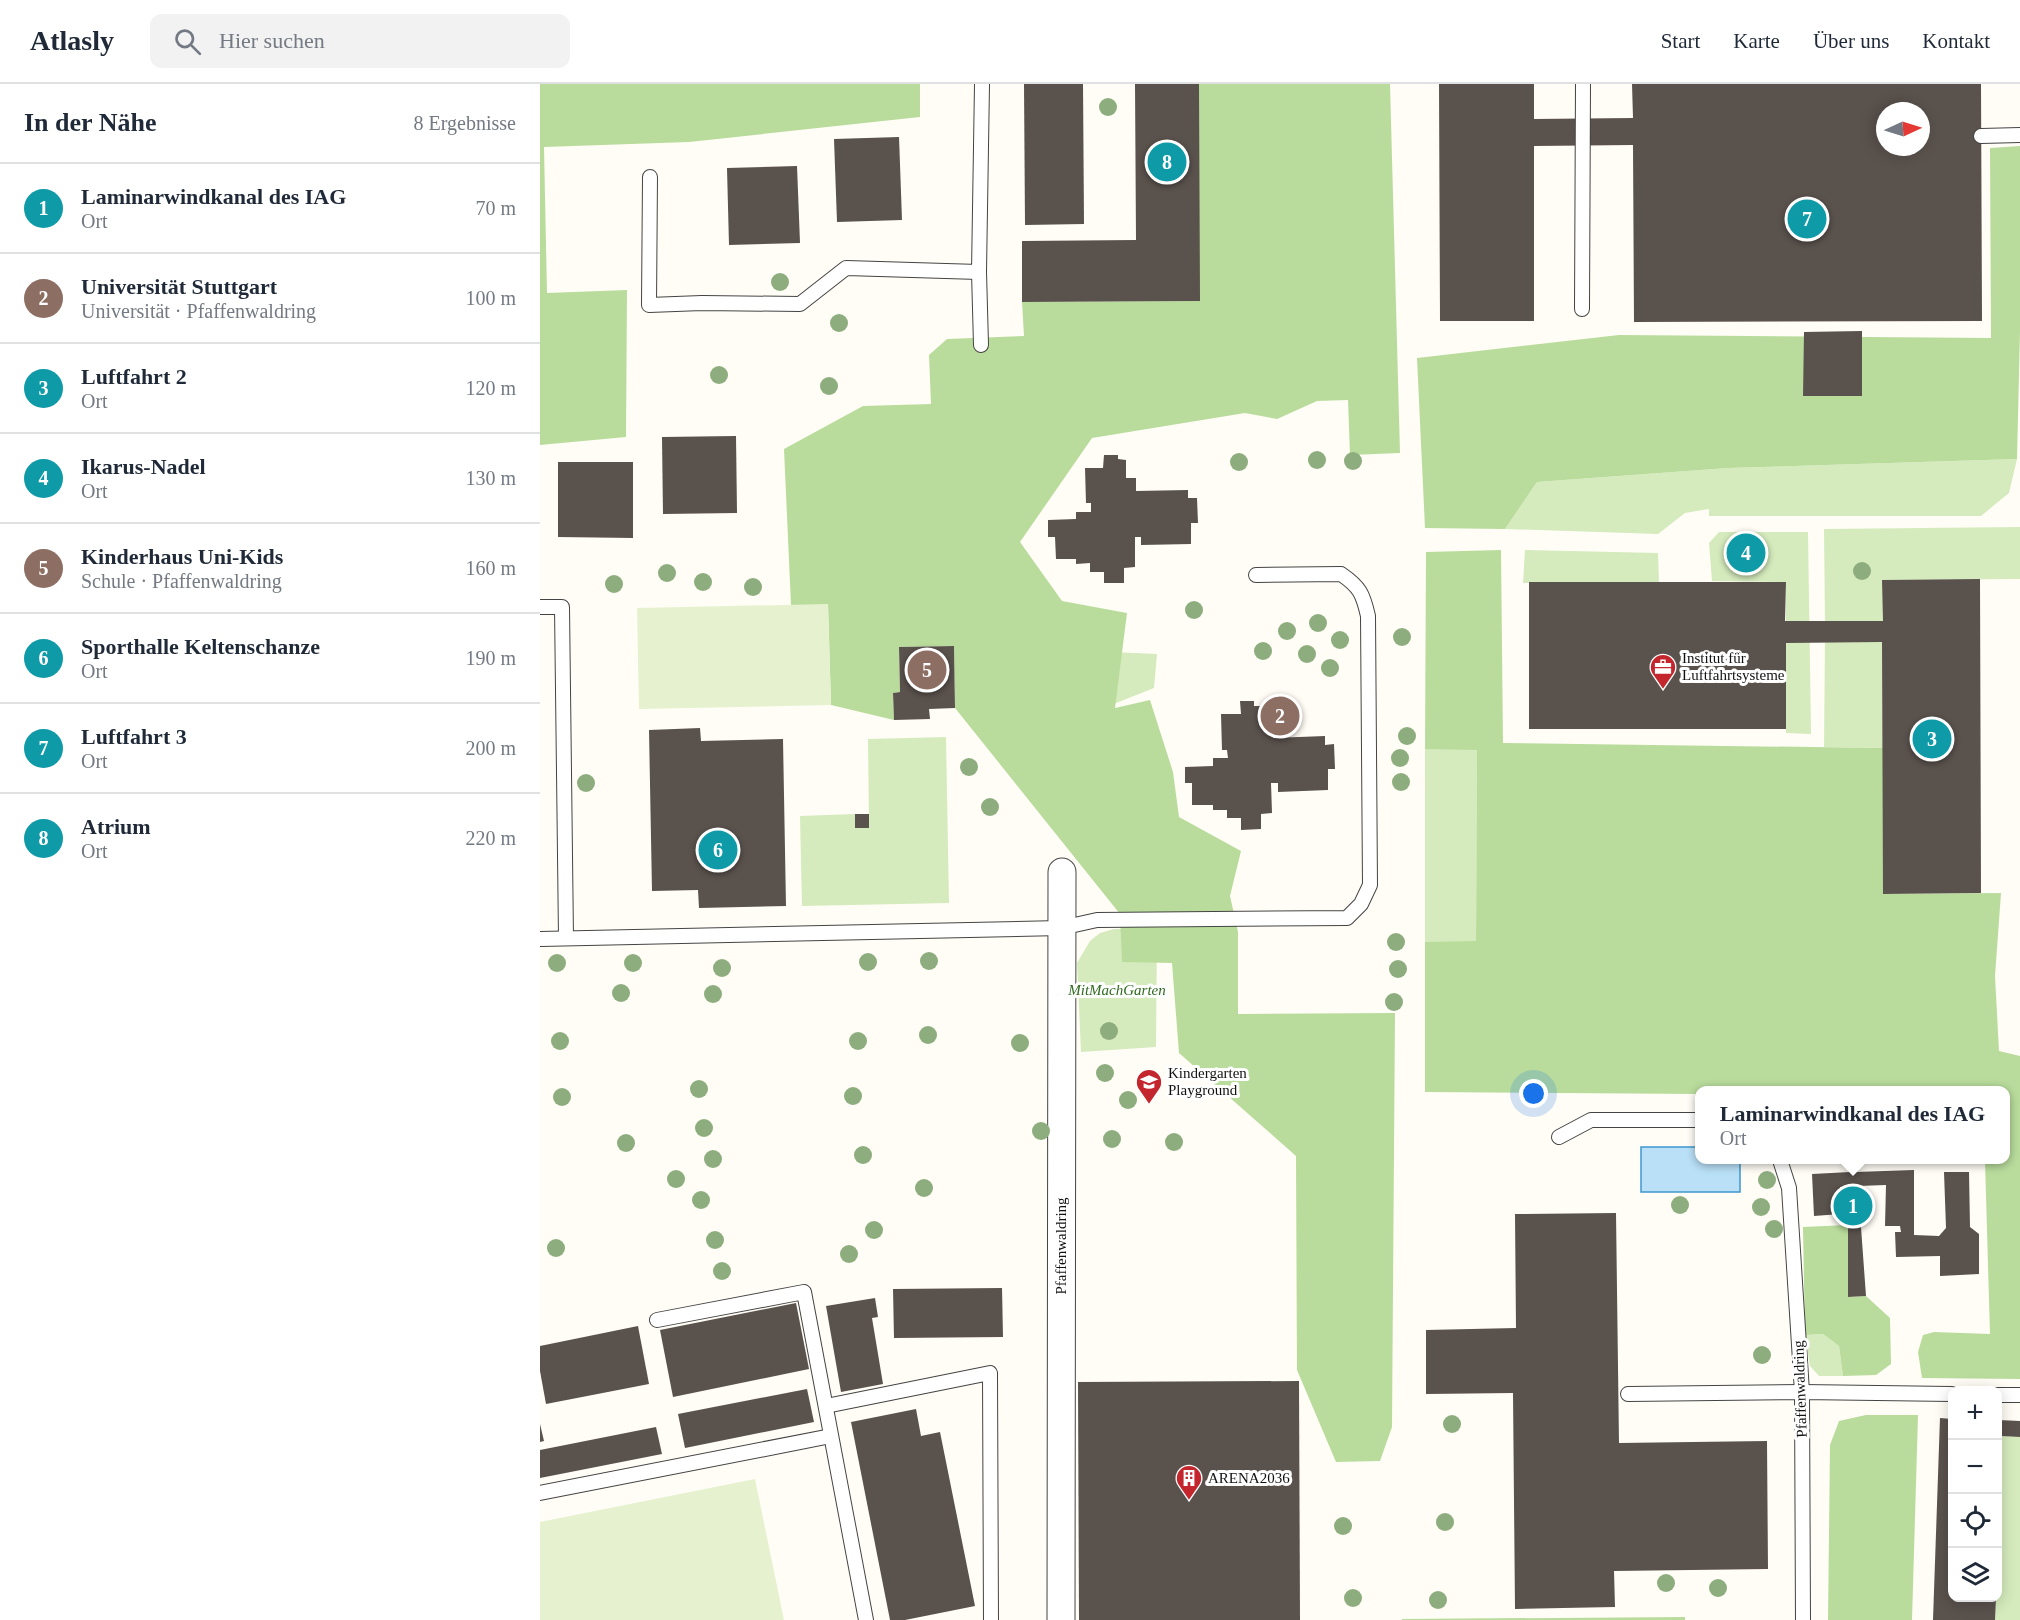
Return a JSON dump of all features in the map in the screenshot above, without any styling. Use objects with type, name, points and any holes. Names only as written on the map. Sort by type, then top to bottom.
[{"type":"street","name":"Pfaffenwaldring","points":[[1061,1620],[1062,872]]},
{"type":"lane","points":[[981,345],[979,272],[982,84]]},
{"type":"lane","points":[[1582,309],[1583,84]]},
{"type":"lane","points":[[1981,136],[2020,135]]},
{"type":"lane","points":[[650,177],[649,305],[800,304],[846,268],[979,272]]},
{"type":"lane","points":[[540,939],[1061,928],[1097,920],[1276,926],[1347,925],[1370,885],[1368,615],[1362,593],[1352,581],[1341,574],[1256,575]]},
{"type":"lane","points":[[540,607],[562,607],[566,938]]},
{"type":"lane","points":[[1559,1137],[1591,1120],[1695,1120]]},
{"type":"lane","name":"Pfaffenwaldring","points":[[1781,1164],[1790,1188],[1802,1392],[1803,1620]]},
{"type":"lane","points":[[657,1320],[804,1292],[866,1620]]},
{"type":"lane","points":[[826,1406],[990,1373],[991,1620]]},
{"type":"lane","points":[[1628,1394],[1802,1392],[1948,1394]]},
{"type":"lane","points":[[2002,1395],[2020,1395]]},
{"type":"lane","points":[[540,1493],[831,1436]]},
{"type":"green space","points":[[540,84],[920,84],[920,117],[689,142],[544,147],[547,293],[627,290],[626,437],[540,445]]},
{"type":"green space","points":[[1199,84],[1390,84],[1400,453],[1350,455],[1348,400],[1317,401],[1277,419],[1245,413],[1092,438],[1020,542],[1062,601],[1127,613],[1115,708],[1150,700],[1173,772],[1179,817],[1241,851],[1230,896],[1238,932],[1238,1014],[1395,1013],[1392,1427],[1380,1461],[1336,1462],[1297,1370],[1296,1156],[1179,1053],[1172,963],[1122,962],[1120,914],[955,708],[954,646],[899,647],[900,692],[893,693],[894,720],[831,705],[828,605],[791,605],[784,449],[863,406],[931,404],[929,355],[947,339],[1024,336],[1022,302],[1199,301]]},
{"type":"green space","points":[[2020,146],[2017,459],[1728,468],[1537,482],[1505,529],[1425,528],[1417,358],[1619,335],[1991,338],[1990,148]]},
{"type":"green space","points":[[2017,459],[2009,493],[1981,516],[1709,516],[1709,509],[1685,513],[1658,534],[1505,529],[1537,482],[1728,468]]},
{"type":"green space","points":[[2020,527],[2020,579],[1883,580],[1883,621],[1825,621],[1824,529]]},
{"type":"green space","points":[[1719,532],[1808,532],[1811,734],[1786,733],[1786,582],[1712,581],[1709,543]]},
{"type":"green space","points":[[1501,550],[1503,743],[1883,748],[1883,894],[2001,893],[1995,976],[1999,1051],[2020,1056],[2020,1379],[1922,1378],[1918,1352],[1923,1335],[1934,1332],[1990,1334],[1985,1164],[2010,1164],[2010,1086],[1695,1086],[1695,1094],[1425,1092],[1425,942],[1476,941],[1477,750],[1425,749],[1426,552]]},
{"type":"green space","points":[[1525,550],[1658,553],[1659,582],[1523,583]]},
{"type":"green space","points":[[828,604],[831,705],[639,709],[637,608]]},
{"type":"green space","points":[[1825,642],[1882,642],[1883,748],[1824,747]]},
{"type":"green space","points":[[996,647],[1157,654],[1154,688],[1101,709]]},
{"type":"green space","points":[[946,737],[949,903],[802,906],[800,816],[855,814],[855,828],[869,828],[868,739]]},
{"type":"green space","points":[[1425,749],[1477,749],[1476,942],[1425,942]]},
{"type":"green space","name":"MitMachGarten","points":[[1114,929],[1157,929],[1156,1047],[1081,1052],[1077,963],[1090,941],[1100,933]]},
{"type":"green space","points":[[1848,1225],[1848,1297],[1866,1296],[1890,1318],[1891,1364],[1876,1375],[1843,1376],[1839,1346],[1823,1334],[1805,1335],[1803,1227]]},
{"type":"green space","points":[[1823,1334],[1839,1346],[1843,1376],[1819,1376],[1810,1366],[1805,1335]]},
{"type":"green space","points":[[1866,1415],[1918,1415],[1912,1620],[1828,1620],[1830,1445],[1839,1421]]},
{"type":"green space","points":[[2002,1436],[2020,1437],[2020,1620],[1995,1620],[1996,1602],[2002,1602]]},
{"type":"green space","points":[[755,1479],[784,1620],[540,1620],[540,1522]]},
{"type":"green space","points":[[1685,1617],[1685,1620],[1402,1620],[1402,1619]]},
{"type":"water","points":[[1641,1147],[1695,1147],[1695,1164],[1740,1164],[1740,1192],[1641,1192]]},
{"type":"building","points":[[1024,84],[1083,84],[1084,224],[1025,225]]},
{"type":"building","points":[[1135,84],[1199,84],[1200,301],[1022,302],[1022,241],[1136,240]]},
{"type":"building","points":[[1439,84],[1534,84],[1534,119],[1633,118],[1632,84],[1981,84],[1982,321],[1634,322],[1633,145],[1534,146],[1534,321],[1440,321]]},
{"type":"building","points":[[899,137],[902,220],[837,222],[834,139]]},
{"type":"building","points":[[797,166],[800,243],[729,245],[727,168]]},
{"type":"building","points":[[1862,331],[1862,396],[1803,396],[1804,332]]},
{"type":"building","points":[[736,436],[737,513],[663,514],[662,437]]},
{"type":"building","points":[[1104,455],[1118,455],[1118,459],[1126,460],[1126,478],[1136,478],[1136,491],[1188,490],[1188,498],[1197,498],[1198,523],[1191,523],[1191,544],[1141,545],[1141,537],[1135,537],[1135,567],[1124,568],[1124,583],[1104,583],[1104,572],[1090,572],[1090,563],[1076,564],[1076,559],[1056,559],[1055,537],[1048,537],[1048,520],[1076,519],[1076,512],[1091,512],[1091,503],[1086,503],[1085,468],[1103,468]]},
{"type":"building","points":[[558,462],[633,462],[633,538],[558,537]]},
{"type":"building","points":[[1980,579],[1981,893],[1883,894],[1882,642],[1786,643],[1786,729],[1529,729],[1529,582],[1786,582],[1785,621],[1883,621],[1882,580]]},
{"type":"building","points":[[954,646],[955,708],[929,709],[930,719],[894,720],[893,693],[900,692],[899,647]]},
{"type":"building","points":[[1240,701],[1254,701],[1254,706],[1262,706],[1263,725],[1272,724],[1273,738],[1325,736],[1325,745],[1334,744],[1335,769],[1328,769],[1328,790],[1278,792],[1278,783],[1271,783],[1272,813],[1261,814],[1261,829],[1241,830],[1241,818],[1227,818],[1227,810],[1213,810],[1213,805],[1192,805],[1192,783],[1185,783],[1185,767],[1213,766],[1213,758],[1228,758],[1227,750],[1222,750],[1221,714],[1241,714]]},
{"type":"building","points":[[700,728],[701,741],[783,739],[786,906],[699,908],[698,890],[652,891],[649,730]]},
{"type":"building","points":[[855,814],[869,814],[869,828],[855,828]]},
{"type":"building","points":[[1841,1164],[1865,1164],[1856,1172],[1914,1170],[1914,1235],[1939,1236],[1946,1228],[1944,1172],[1969,1172],[1970,1227],[1979,1234],[1979,1274],[1940,1276],[1940,1256],[1896,1257],[1895,1232],[1901,1232],[1900,1226],[1885,1226],[1886,1185],[1858,1186],[1866,1296],[1848,1297],[1848,1187],[1840,1187],[1840,1214],[1814,1216],[1812,1174],[1850,1172]]},
{"type":"building","points":[[1616,1213],[1619,1443],[1767,1441],[1768,1569],[1614,1571],[1615,1607],[1515,1609],[1513,1393],[1426,1394],[1426,1330],[1516,1328],[1515,1214]]},
{"type":"building","points":[[1002,1288],[1003,1337],[894,1338],[893,1289]]},
{"type":"building","points":[[875,1298],[878,1317],[872,1318],[883,1384],[841,1392],[826,1306]]},
{"type":"building","points":[[796,1303],[809,1369],[673,1397],[660,1330]]},
{"type":"building","points":[[638,1326],[649,1384],[546,1404],[540,1371],[540,1346]]},
{"type":"building","name":"ARENA2036","points":[[1299,1381],[1300,1620],[1079,1620],[1078,1382]]},
{"type":"building","points":[[807,1389],[814,1422],[685,1448],[678,1414]]},
{"type":"building","points":[[916,1409],[921,1436],[940,1432],[975,1606],[905,1620],[890,1620],[851,1422]]},
{"type":"building","points":[[1940,1418],[1948,1419],[1948,1602],[1996,1602],[1995,1620],[1933,1620]]},
{"type":"building","points":[[2002,1420],[2020,1421],[2020,1437],[2002,1436]]},
{"type":"building","points":[[540,1424],[544,1441],[540,1442]]},
{"type":"building","points":[[656,1427],[662,1454],[540,1478],[540,1450]]},
{"type":"place","name":"Atrium","points":[[1167,162]]},
{"type":"place","name":"Luftfahrt 3","points":[[1807,219]]},
{"type":"place","name":"Ikarus-Nadel","points":[[1746,553]]},
{"type":"place","name":"Kinderhaus Uni-Kids","points":[[927,670]]},
{"type":"place","name":"Institut für Luftfahrtsysteme","points":[[1663,690]]},
{"type":"place","name":"Universität Stuttgart","points":[[1280,716]]},
{"type":"place","name":"Luftfahrt 2","points":[[1932,739]]},
{"type":"place","name":"Sporthalle Keltenschanze","points":[[718,850]]},
{"type":"place","name":"Kindergarten Playground","points":[[1149,1105]]},
{"type":"place","name":"Laminarwindkanal des IAG","points":[[1853,1206]]},
{"type":"place","name":"ARENA2036","points":[[1189,1501]]}]
